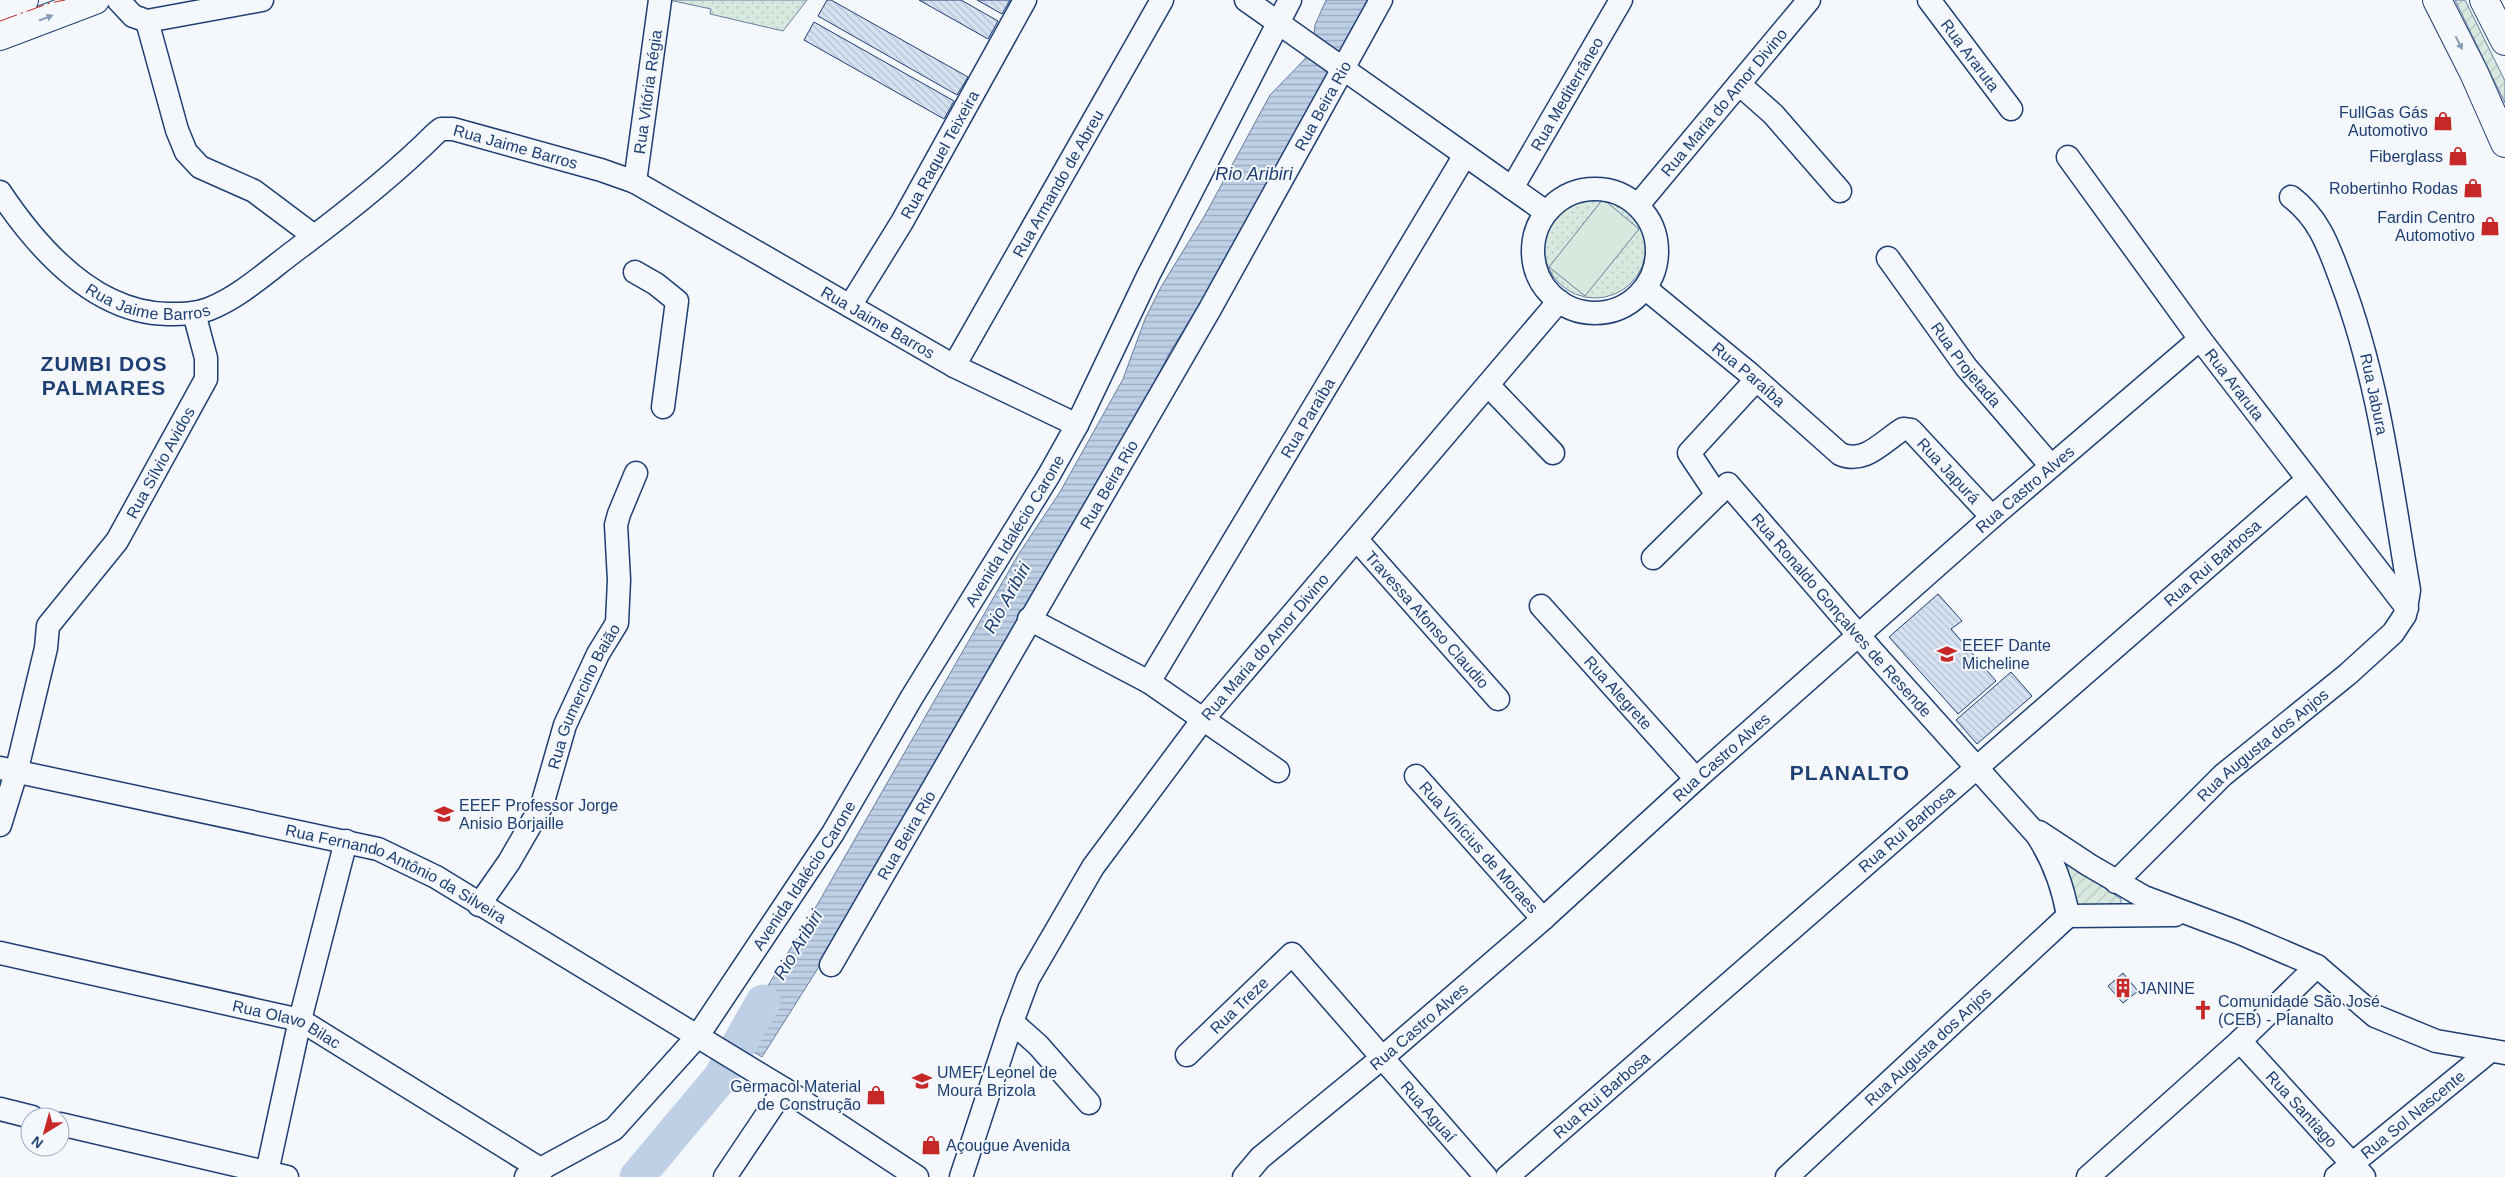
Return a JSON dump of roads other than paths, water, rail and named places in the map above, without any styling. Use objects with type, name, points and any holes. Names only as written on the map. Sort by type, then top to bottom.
[{"type":"main road","points":[[0,9],[24,0]]},
{"type":"main road","points":[[0,36],[95,0]]},
{"type":"main road","points":[[2436,0],[2474,73],[2505,143]]},
{"type":"main road","points":[[2484,0],[2505,41]]},
{"type":"street","points":[[118,0],[132,16],[146,21],[262,0]]},
{"type":"street","name":"Rua Vitória Régia","points":[[635,182],[660,0]]},
{"type":"street","name":"Rua Raquel Teixeira","points":[[850,306],[902,222],[1026,0]]},
{"type":"street","name":"Rua Armando de Abreu","points":[[954,366],[1162,0]]},
{"type":"street","points":[[1246,0],[1546,212]]},
{"type":"street","name":"Avenida Idalécio Carone","points":[[534,1174],[614,1129],[697,1037],[833,833],[912,697],[1045,482],[1077,425],[1148,276],[1290,0]]},
{"type":"street","name":"Rua Beira Rio","points":[[831,965],[1029,619],[1210,309],[1381,0]]},
{"type":"street","name":"Rua Mediterrâneo","points":[[1512,188],[1621,0]]},
{"type":"street","name":"Rua Maria do Amor Divino","points":[[1638,205],[1809,0]]},
{"type":"street","name":"Rua Araruta","points":[[1929,0],[2011,109]]},
{"type":"street","points":[[146,21],[177,130],[186,152],[200,167],[254,191],[314,236]]},
{"type":"street","points":[[1739,84],[1773,114],[1840,191]]},
{"type":"street","name":"Rua Jaime Barros","points":[[0,192],[43,248],[73,274],[109,300],[139,310],[162,314],[194,313],[210,308],[240,291],[359,202],[436,133],[447,128],[601,170],[635,182],[954,366],[1077,425]]},
{"type":"street","name":"Rua Paraíba","points":[[1149,682],[1465,155]]},
{"type":"street","name":"Rua Araruta","points":[[2068,156],[2200,339],[2407,608]]},
{"type":"street","points":[[1596,188],[1619,193],[1638,205],[1652,224],[1658,246],[1656,268],[1645,288],[1627,304],[1604,312],[1580,311],[1559,301],[1542,282],[1534,259],[1535,234],[1546,212],[1563,197],[1585,189],[1596,188]]},
{"type":"street","name":"Rua Jabura","points":[[2291,197],[2307,211],[2321,230],[2355,316],[2369,362],[2409,590],[2407,608]]},
{"type":"street","name":"Rua Projetada","points":[[1888,258],[1966,367],[2051,466]]},
{"type":"street","points":[[635,272],[656,284],[677,301],[663,408]]},
{"type":"street","name":"Rua Paraíba","points":[[1645,288],[1756,380],[1835,451],[1852,458]]},
{"type":"street","name":"Rua Maria do Amor Divino","points":[[961,1177],[1028,979],[1094,867],[1204,718],[1559,301]]},
{"type":"street","name":"Rua Sílvio Avidos","points":[[0,824],[8,771],[46,648],[48,626],[117,541],[172,437],[206,379],[206,358],[194,313]]},
{"type":"street","name":"Rua Castro Alves","points":[[1244,1177],[1260,1158],[1382,1058],[1543,919],[1696,779],[1992,517],[2200,339]]},
{"type":"street","points":[[1653,558],[1717,495],[1689,453],[1756,380]]},
{"type":"street","points":[[1488,385],[1553,453]]},
{"type":"street","name":"Rua Japurá","points":[[1852,458],[1866,455],[1903,429],[1911,430],[1992,517]]},
{"type":"street","name":"Rua Gumercino Baião","points":[[479,905],[509,862],[542,805],[565,725],[598,654],[617,623],[619,580],[616,525],[636,473]]},
{"type":"street","name":"Rua Rui Barbosa","points":[[1507,1177],[2307,480]]},
{"type":"street","name":"Rua Ronaldo Gonçalves de Resende","points":[[1717,495],[1728,484],[1975,768],[2037,835],[2062,858],[2136,892],[2317,966],[2375,1016],[2436,1041],[2497,1052]]},
{"type":"street","name":"Travessa Afonso Claudio","points":[[1357,540],[1498,699]]},
{"type":"street","name":"Rua Alegrete","points":[[1541,606],[1696,779]]},
{"type":"street","name":"Rua Augusta dos Anjos","points":[[2116,882],[2224,775],[2348,674],[2393,633],[2407,608]]},
{"type":"street","points":[[1029,619],[1149,682],[1204,718],[1278,771]]},
{"type":"street","name":"Rua Fernando Antônio da Silveira","points":[[8,771],[346,841],[378,849],[406,861],[436,877],[479,905],[784,1089],[917,1177]]},
{"type":"street","name":"Rua Vinícius de Moraes","points":[[1416,776],[1543,919]]},
{"type":"street","points":[[70,1126],[273,1175],[300,1020],[346,841]]},
{"type":"street","name":"Rua Ronaldo Gonçalves de Resende","points":[[2062,858],[2061,881],[2068,916],[2123,914],[2178,916],[2204,920]]},
{"type":"street","points":[[2123,914],[2128,914],[2136,906],[2136,892]]},
{"type":"street","name":"Rua Augusta dos Anjos","points":[[1787,1177],[2068,916]]},
{"type":"street","name":"Rua Olavo Bilac","points":[[0,953],[300,1020],[534,1174]]},
{"type":"street","name":"Rua Aguaí","points":[[1292,954],[1486,1177]]},
{"type":"street","name":"Rua Treze","points":[[1187,1055],[1292,954]]},
{"type":"street","points":[[2088,1177],[2240,1042],[2317,966]]},
{"type":"street","points":[[1012,1022],[1038,1045],[1089,1103]]},
{"type":"street","name":"Rua Santiago","points":[[2240,1042],[2351,1172]]},
{"type":"street","name":"Rua Sol Nascente","points":[[2351,1172],[2497,1052]]},
{"type":"street","points":[[725,1177],[784,1089]]},
{"type":"street","points":[[0,1110],[20,1114]]},
{"type":"water","name":"Rio Aribiri","points":[[1326,0],[1370,0],[1215,279],[1170,352],[1143,404],[856,908],[762,1057],[735,1040],[820,900],[1018,555],[1060,492],[1123,379],[1145,319],[1161,287],[1205,215],[1270,95],[1304,60],[1313,46],[1315,25]]},
{"type":"waterway","name":"Rio Aribiri","points":[[637,1177],[720,1078],[763,1002]]},
{"type":"place","name":"FullGas Gás Automotivo","points":[[2443,121]]},
{"type":"place","name":"Fiberglass","points":[[2458,156]]},
{"type":"place","name":"Robertinho Rodas","points":[[2473,188]]},
{"type":"place","name":"Fardin Centro Automotivo","points":[[2490,226]]},
{"type":"place","name":"EEEF Dante Micheline","points":[[1947,654]]},
{"type":"place","name":"EEEF Professor Jorge Anisio Borjaille","points":[[444,814]]},
{"type":"place","name":"JANINE","points":[[2123,988]]},
{"type":"place","name":"Comunidade São José (CEB) - Planalto","points":[[2203,1010]]},
{"type":"place","name":"UMEF Leonel de Moura Brizola","points":[[922,1081]]},
{"type":"place","name":"Germacol Material de Construção","points":[[876,1095]]},
{"type":"place","name":"Açougue Avenida","points":[[931,1145]]},
{"type":"district","name":"ZUMBI DOS PALMARES","points":[[104,375]]},
{"type":"district","name":"PLANALTO","points":[[1850,772]]}]
